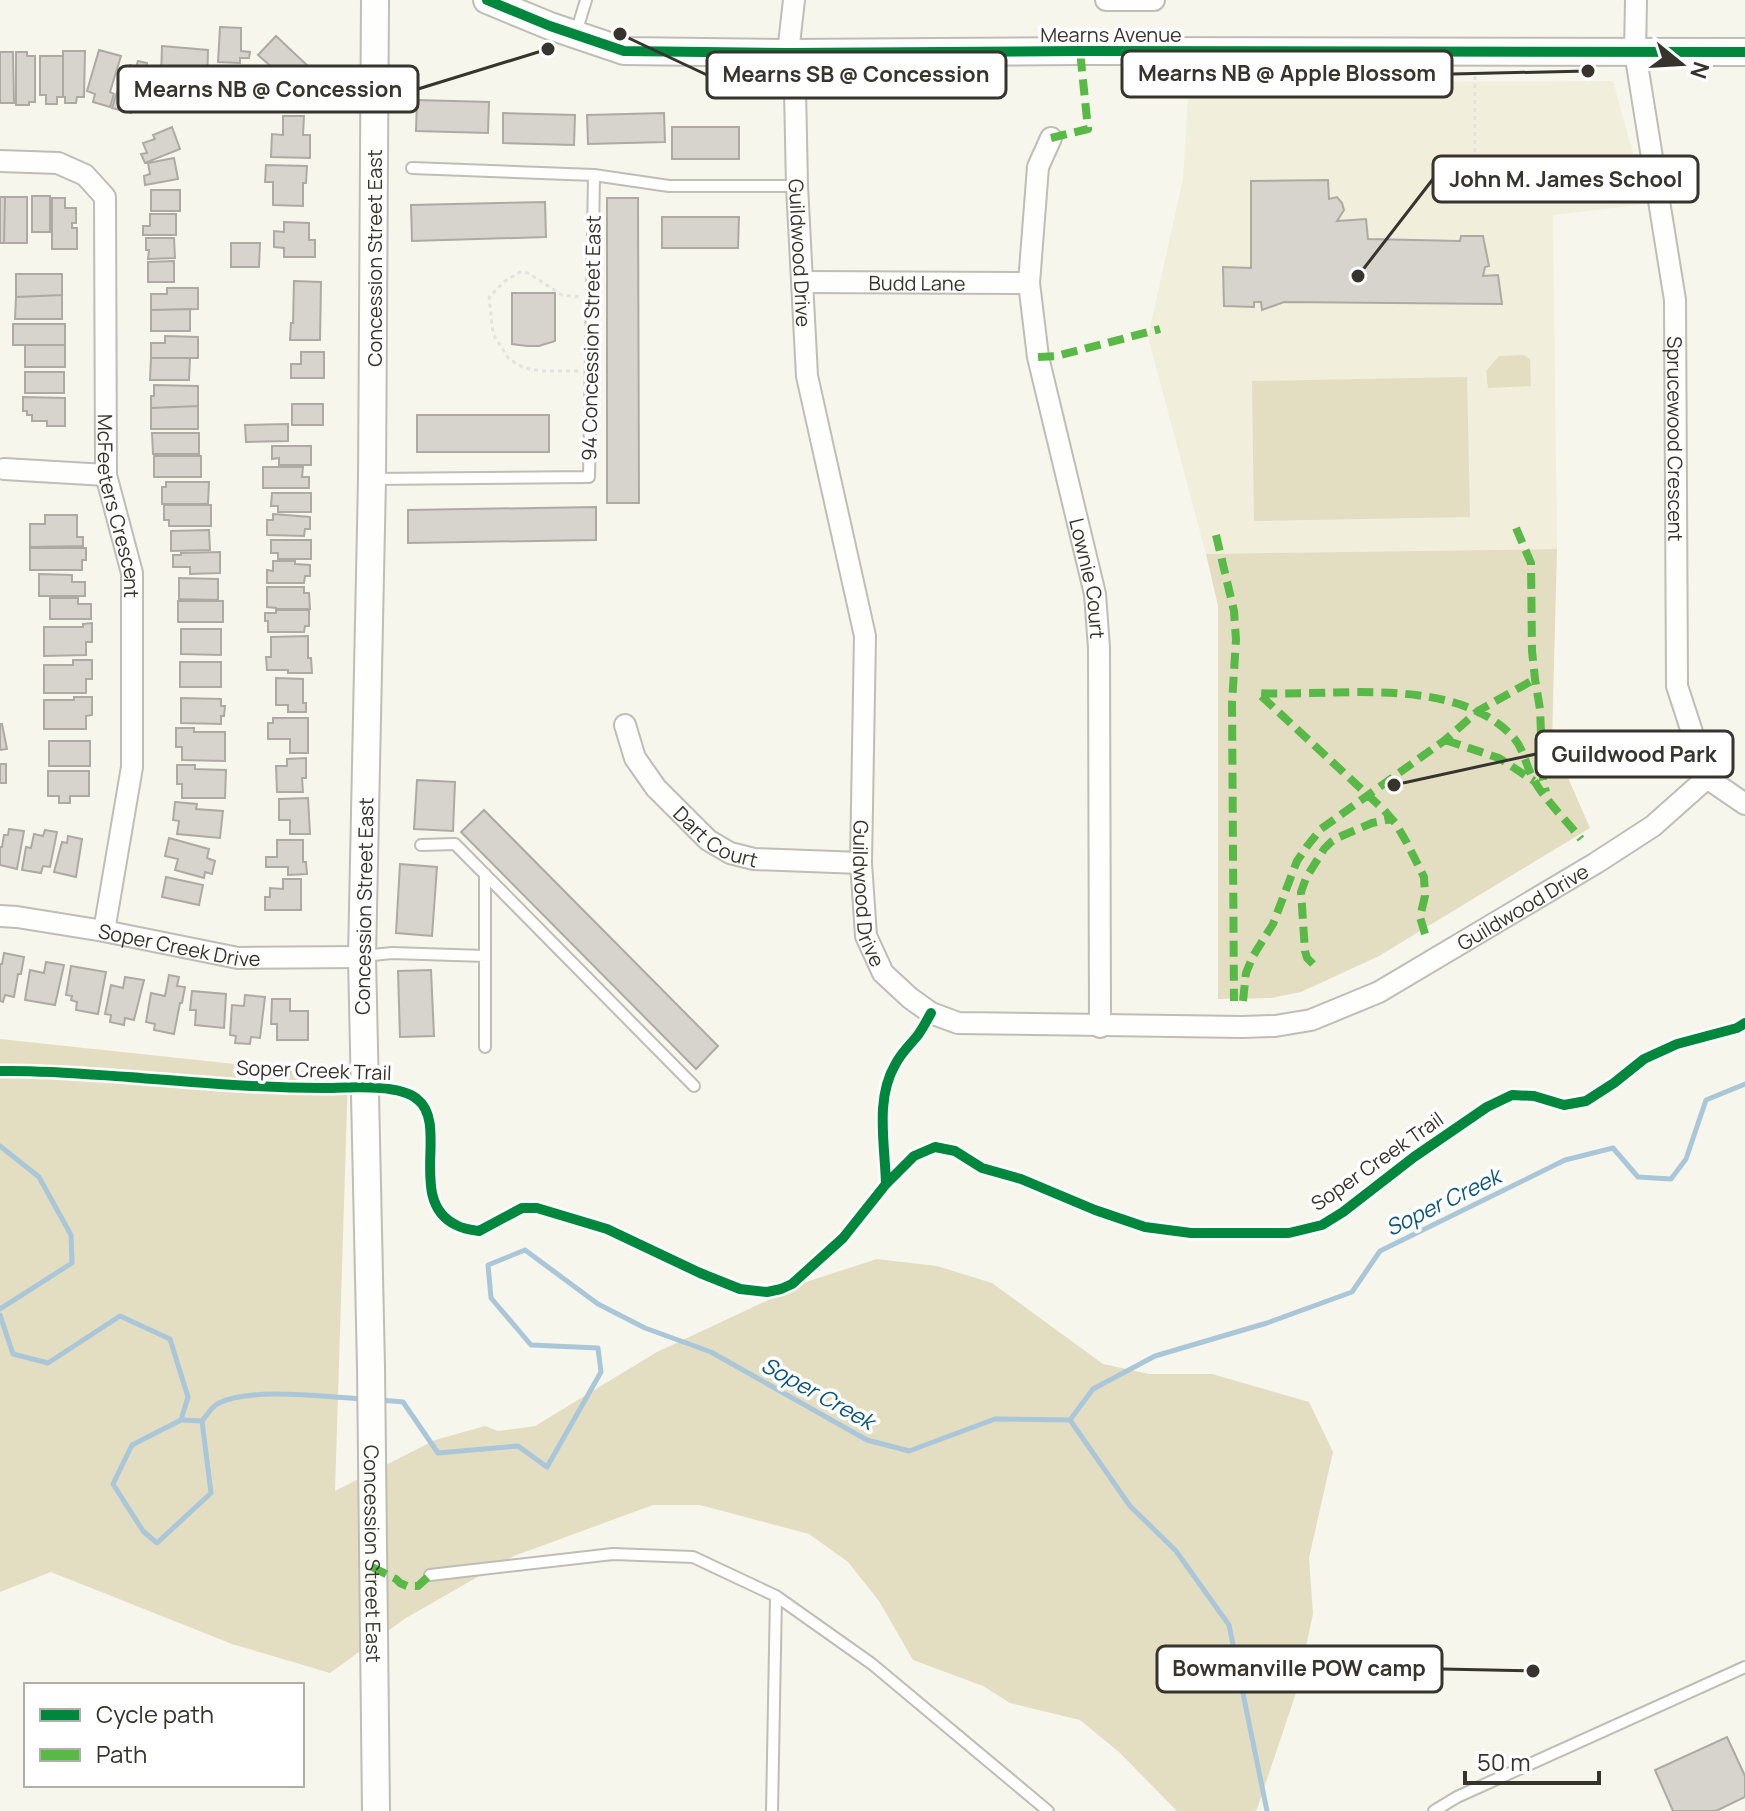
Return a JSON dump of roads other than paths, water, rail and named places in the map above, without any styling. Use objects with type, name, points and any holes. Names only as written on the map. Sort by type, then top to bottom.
[{"type":"street","name":"Concession Street East","points":[[375,0],[372,479],[362,957],[376,1811]]},
{"type":"street","name":"Mearns Avenue","points":[[487,0],[624,51],[1745,52]]},
{"type":"street","name":"Guildwood Drive","points":[[794,0],[788,53],[795,90],[807,376],[865,636],[861,863],[866,936],[883,973],[910,998],[931,1013],[958,1023],[1100,1027],[1275,1026],[1311,1020],[1379,992],[1596,863],[1653,826],[1707,778]]},
{"type":"street","points":[[1106,0],[1154,0]]},
{"type":"street","name":"Sprucewood Crescent","points":[[1636,0],[1635,52],[1675,300],[1677,686],[1707,778]]},
{"type":"street","name":"Lownie Court","points":[[1051,138],[1038,167],[1029,283],[1038,357],[1095,594],[1099,648],[1100,1027]]},
{"type":"street","name":"McFeeters Crescent","points":[[0,161],[58,163],[85,175],[105,197],[106,475],[132,573],[132,767],[104,931]]},
{"type":"street","name":"Budd Lane","points":[[803,282],[1029,283]]},
{"type":"street","points":[[4,469],[106,475]]},
{"type":"street","name":"Dart Court","points":[[625,725],[635,758],[656,788],[708,840],[730,853],[754,859],[861,863]]},
{"type":"street","points":[[1707,778],[1745,804]]},
{"type":"street","name":"Soper Creek Drive","points":[[0,916],[104,931],[238,958],[362,957]]},
{"type":"lane","points":[[576,35],[586,0]]},
{"type":"lane","points":[[412,168],[594,175],[669,186],[797,186]]},
{"type":"lane","name":"94 Concession Street East","points":[[372,479],[589,477],[594,175]]},
{"type":"lane","points":[[421,845],[455,844],[694,1086]]},
{"type":"lane","points":[[485,874],[485,1047]]},
{"type":"lane","points":[[362,957],[392,953],[485,956]]},
{"type":"lane","points":[[430,1575],[613,1554],[693,1557],[776,1596],[872,1664],[1048,1811]]},
{"type":"lane","points":[[772,1811],[776,1596]]},
{"type":"lane","points":[[1434,1811],[1457,1797],[1745,1667]]},
{"type":"waterway","name":"Soper Creek","points":[[1070,1420],[1093,1389],[1155,1356],[1267,1323],[1352,1292],[1380,1251],[1565,1160],[1613,1148],[1638,1177],[1671,1179],[1686,1159],[1706,1100],[1745,1084]]},
{"type":"waterway","name":"Soper Creek","points":[[0,1146],[39,1177],[71,1235],[72,1263],[0,1309]]},
{"type":"waterway","name":"Soper Creek","points":[[380,1400],[403,1402],[438,1453],[518,1446],[547,1467],[601,1372],[598,1348],[531,1345],[491,1298],[488,1265],[525,1250],[598,1304],[645,1328],[711,1352],[867,1440],[909,1451],[995,1419],[1070,1420]]},
{"type":"waterway","name":"Soper Creek","points":[[0,1315],[13,1354],[48,1363],[120,1316],[170,1339],[188,1397],[181,1420],[202,1421],[219,1403],[250,1395],[362,1399]]},
{"type":"waterway","name":"Soper Creek","points":[[181,1420],[132,1445],[113,1484],[143,1531],[157,1543],[211,1493],[202,1421]]},
{"type":"waterway","points":[[1070,1420],[1130,1506],[1176,1551],[1229,1625],[1267,1811]]},
{"type":"place","name":"Mearns SB @ Concession","points":[[620,34]]},
{"type":"place","name":"Mearns NB @ Concession","points":[[548,49]]},
{"type":"place","name":"Mearns NB @ Apple Blossom","points":[[1588,71]]},
{"type":"place","name":"John M. James School","points":[[1358,276]]},
{"type":"place","name":"Guildwood Park","points":[[1394,785]]},
{"type":"place","name":"Bowmanville POW camp","points":[[1533,1671]]}]
